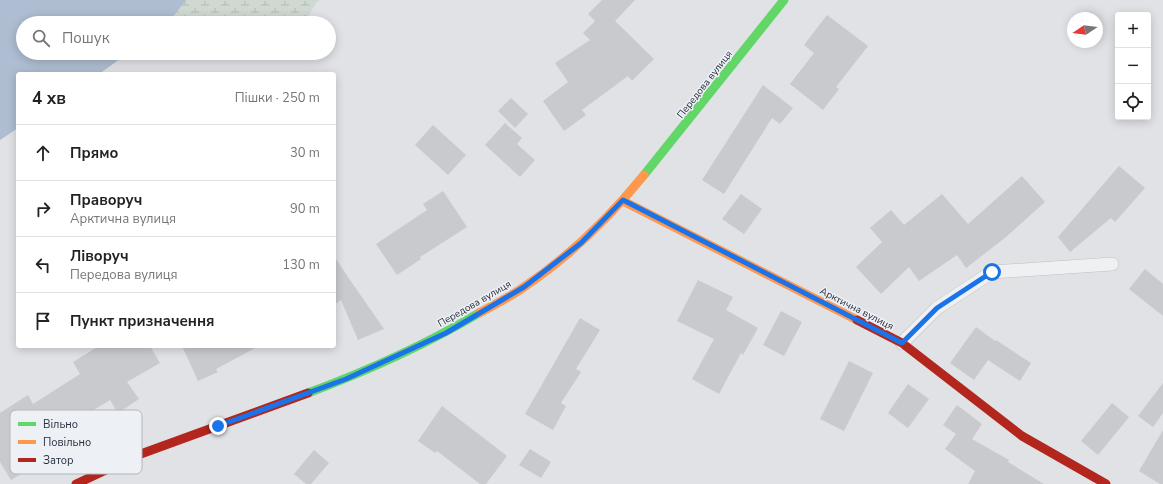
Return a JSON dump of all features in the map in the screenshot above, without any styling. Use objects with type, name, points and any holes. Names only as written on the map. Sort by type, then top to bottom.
[{"type":"street","name":"Передова вулиця","points":[[142,454],[346,379],[446,333],[524,287],[581,243],[623,200],[697,111],[784,0]]},
{"type":"street","name":"Арктична вулиця","points":[[623,200],[902,343],[1022,436],[1106,484]]},
{"type":"street","name":"Передова вулиця","points":[[76,484],[94,474]]},
{"type":"lane","points":[[902,343],[937,308],[992,272],[1112,264]]},
{"type":"green space","points":[[0,0],[320,0],[316,3],[308,16],[16,16],[16,60],[118,60],[102,72],[16,72],[16,129],[0,140]]},
{"type":"water","points":[[0,0],[186,0],[173,16],[16,16],[16,60],[118,60],[102,72],[16,72],[16,129],[0,140]]},
{"type":"building","points":[[602,0],[635,0],[615,21],[654,59],[632,81],[628,76],[582,110],[586,115],[564,131],[543,101],[568,82],[555,63],[590,40],[583,33],[595,21],[588,14]]},
{"type":"building","points":[[827,15],[868,46],[836,87],[839,89],[823,110],[790,84],[814,53],[804,45]]},
{"type":"building","points":[[763,85],[793,108],[780,124],[772,118],[724,194],[702,180]]},
{"type":"building","points":[[511,98],[528,114],[515,128],[498,111]]},
{"type":"building","points":[[505,123],[522,138],[517,144],[535,160],[520,177],[485,145]]},
{"type":"building","points":[[433,125],[466,155],[448,175],[415,145]]},
{"type":"building","points":[[1119,166],[1145,188],[1115,222],[1111,218],[1070,252],[1058,237]]},
{"type":"building","points":[[1022,176],[1045,202],[1006,237],[966,268],[957,255],[919,281],[909,267],[881,294],[856,267],[882,242],[870,228],[891,210],[904,225],[942,194],[968,224]]},
{"type":"building","points":[[443,191],[467,227],[420,257],[421,259],[397,275],[376,244],[427,210],[423,204]]},
{"type":"building","points":[[741,194],[762,209],[744,234],[722,219]]},
{"type":"building","points":[[336,259],[384,329],[358,340],[341,300],[336,304]]},
{"type":"building","points":[[1145,269],[1163,284],[1163,316],[1129,289]]},
{"type":"building","points":[[698,280],[733,297],[726,310],[758,328],[743,355],[741,353],[719,394],[692,379],[714,339],[677,321]]},
{"type":"building","points":[[781,311],[802,322],[784,356],[763,345]]},
{"type":"building","points":[[580,318],[600,330],[576,369],[581,372],[561,403],[566,406],[553,430],[525,414]]},
{"type":"building","points":[[976,327],[995,341],[996,340],[1031,363],[1020,381],[988,360],[974,380],[950,363]]},
{"type":"building","points":[[96,348],[151,348],[160,363],[127,382],[139,399],[122,410],[116,410],[110,400],[94,410],[10,410],[10,474],[21,474],[11,480],[0,462],[0,413],[28,395],[33,404],[80,374],[73,362]]},
{"type":"building","points":[[183,348],[255,348],[216,369],[218,372],[198,381]]},
{"type":"building","points":[[849,361],[873,373],[844,431],[820,419]]},
{"type":"building","points":[[1163,383],[1163,413],[1153,427],[1138,416]]},
{"type":"building","points":[[908,384],[929,399],[908,428],[888,413]]},
{"type":"building","points":[[1112,403],[1129,417],[1098,455],[1081,441]]},
{"type":"building","points":[[957,405],[982,424],[972,439],[1009,460],[1008,462],[1044,484],[968,484],[975,471],[945,449],[956,434],[943,425]]},
{"type":"building","points":[[442,406],[507,456],[486,484],[480,484],[437,451],[435,453],[418,441]]},
{"type":"building","points":[[1163,430],[1163,484],[1160,484],[1139,471]]},
{"type":"building","points":[[530,449],[551,462],[541,478],[519,465]]},
{"type":"building","points":[[314,450],[329,463],[311,484],[306,484],[294,474]]},
{"type":"traffic: fast","points":[[644,175],[784,0]]},
{"type":"traffic: fast","points":[[308,393],[395,357],[438,336],[479,313]]},
{"type":"traffic: slow","points":[[479,313],[519,291],[573,249],[603,221],[644,175]]},
{"type":"traffic: slow","points":[[623,201],[857,320]]},
{"type":"traffic: jam","points":[[857,320],[902,343],[1022,436],[1106,484]]},
{"type":"traffic: jam","points":[[142,454],[308,393]]},
{"type":"traffic: jam","points":[[76,484],[97,474]]},
{"type":"route","points":[[218,426],[346,379],[446,333],[524,287],[581,243],[623,200],[902,343],[937,308],[992,272]]}]
